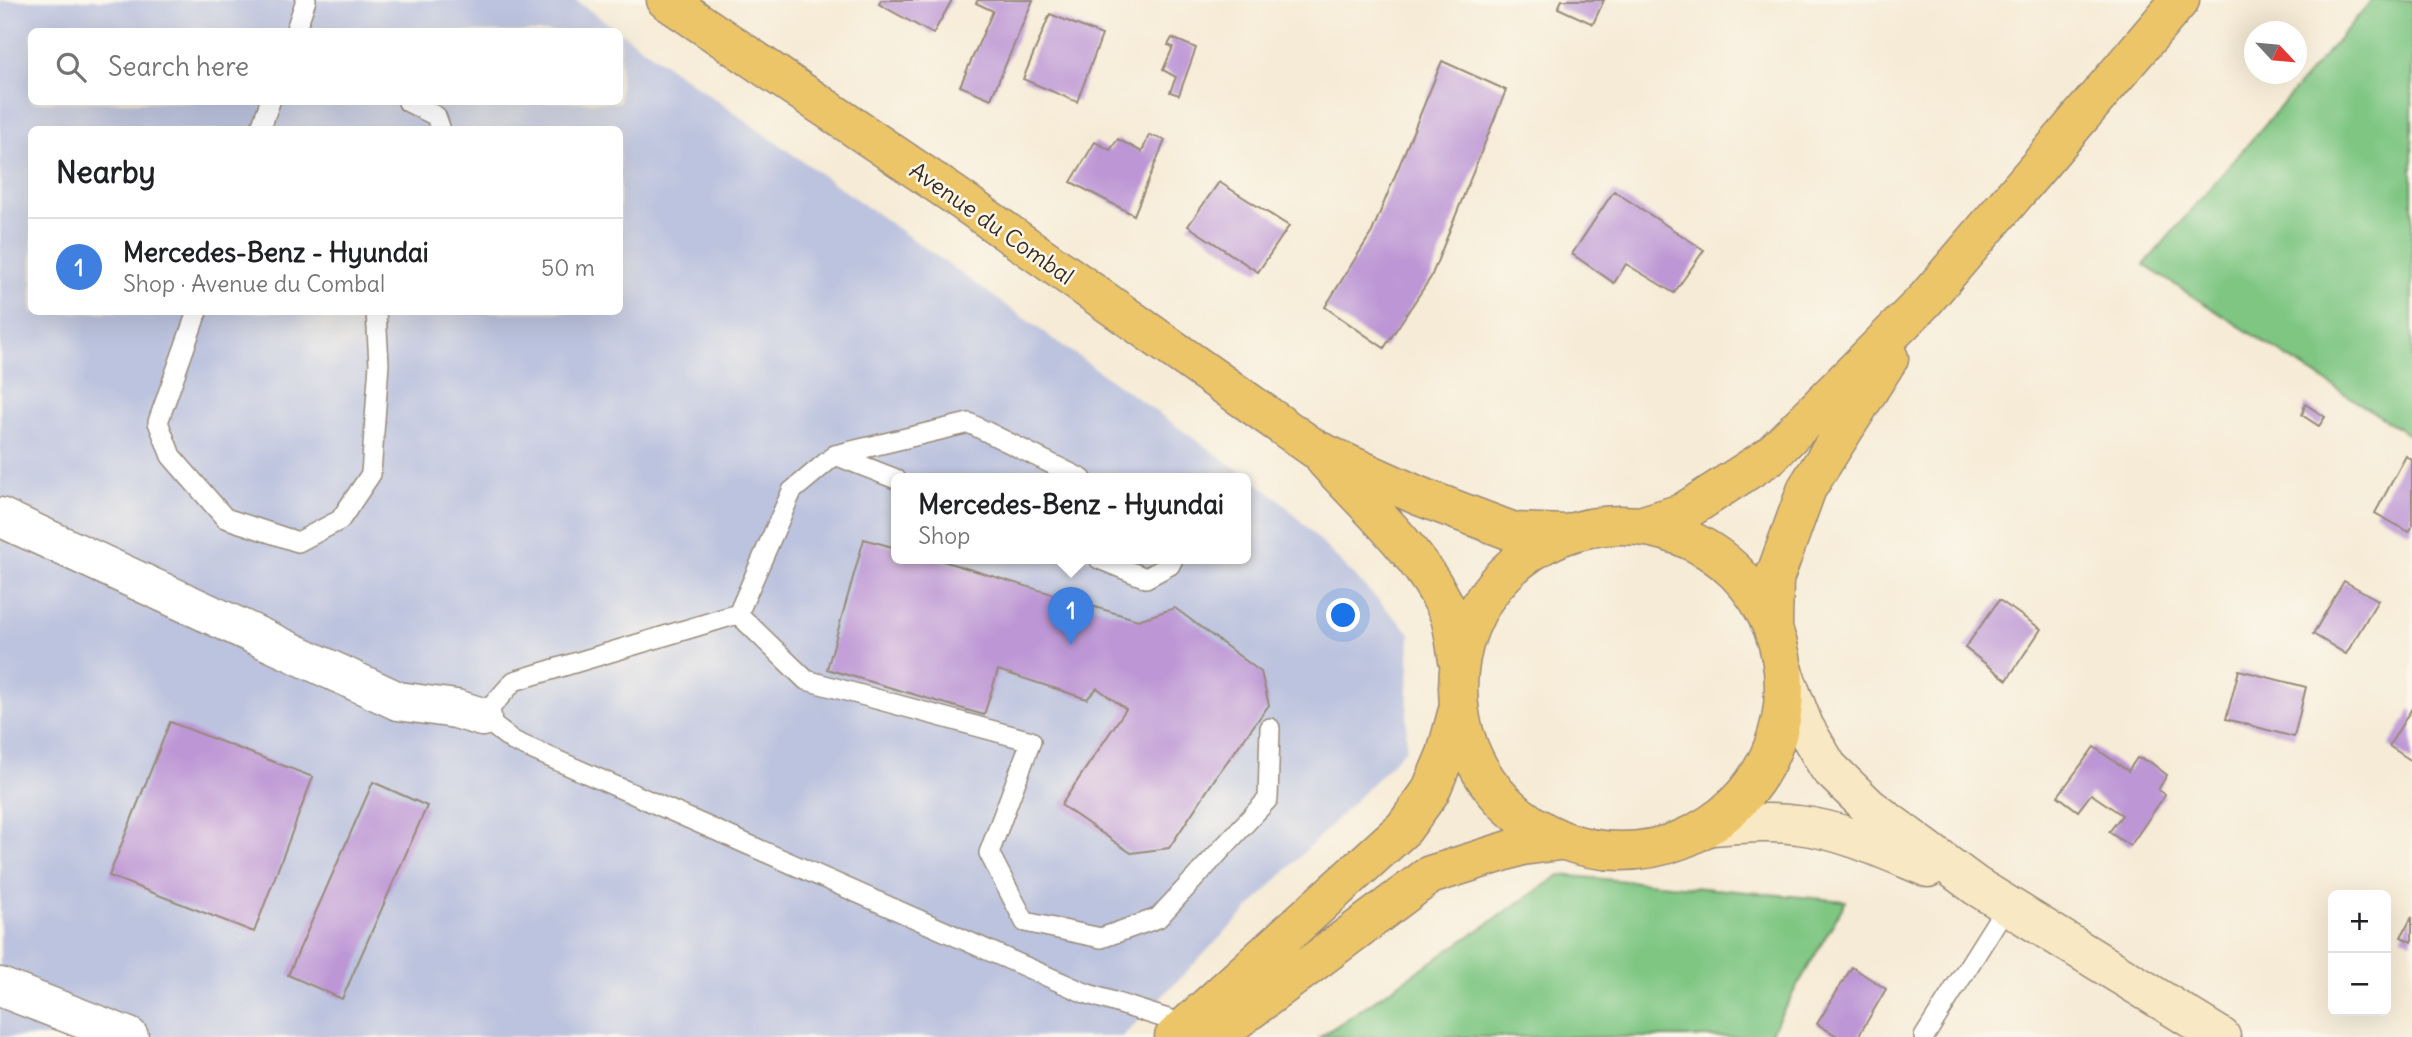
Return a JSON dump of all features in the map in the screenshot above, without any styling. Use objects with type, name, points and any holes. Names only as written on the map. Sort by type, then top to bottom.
[{"type":"main road","name":"Avenue du Combal","points":[[666,0],[954,195],[1315,449]]},
{"type":"main road","points":[[1459,667],[1471,624],[1494,585],[1527,555],[1566,534],[1604,525],[1643,525],[1682,513],[1770,456],[1925,300],[2180,0]]},
{"type":"main road","points":[[1925,300],[1807,488],[1774,579],[1773,625],[1785,677],[1804,726],[1828,767],[1869,807],[1991,895],[2221,1037]]},
{"type":"main road","points":[[1315,449],[1419,496],[1514,532],[1566,534]]},
{"type":"main road","points":[[1191,1033],[1404,828],[1430,792],[1446,754],[1458,708],[1459,667],[1449,614],[1427,576],[1315,449]]},
{"type":"main road","points":[[1643,525],[1697,542],[1742,577],[1773,625]]},
{"type":"main road","points":[[1458,708],[1469,751],[1490,788],[1521,819],[1559,841],[1610,852],[1662,848],[1711,826],[1744,798],[1769,762],[1783,721],[1785,677]]},
{"type":"main road","points":[[1711,826],[1750,823],[1800,825],[1849,837],[1991,895]]},
{"type":"main road","points":[[1191,1033],[1252,1006],[1430,875],[1522,846],[1559,841]]},
{"type":"street","points":[[0,517],[398,701],[456,709],[482,717]]},
{"type":"street","points":[[0,987],[129,1037]]},
{"type":"lane","points":[[296,28],[306,0]]},
{"type":"lane","points":[[261,126],[269,105]]},
{"type":"lane","points":[[414,105],[436,116],[440,126]]},
{"type":"lane","points":[[196,315],[158,422],[171,456],[225,518],[298,542],[340,520],[371,474],[379,364],[376,315]]},
{"type":"lane","points":[[1070,473],[970,423],[835,455],[792,491],[738,614],[514,681],[482,717],[513,741],[1086,993],[1191,1033]]},
{"type":"lane","points":[[835,455],[891,477]]},
{"type":"lane","points":[[1111,564],[1146,578],[1170,564]]},
{"type":"lane","points":[[738,614],[806,680],[1031,741],[989,853],[1026,922],[1101,938],[1158,918],[1268,799],[1270,728]]},
{"type":"lane","points":[[1924,1037],[1991,895]]},
{"type":"shaded area","points":[[0,0],[575,0],[615,28],[28,28],[28,105],[623,105],[623,34],[1243,473],[891,473],[891,564],[1251,564],[1251,479],[1278,498],[1410,633],[1406,749],[1122,1037],[0,1037]]},
{"type":"green space","points":[[2372,0],[2412,0],[2412,437],[2144,265],[2300,84],[2307,84],[2307,76]]},
{"type":"green space","points":[[1560,875],[1846,901],[1768,1037],[1320,1037]]},
{"type":"building","points":[[881,0],[952,0],[933,34],[879,4]]},
{"type":"building","points":[[978,0],[1033,0],[991,99],[960,86],[993,11],[976,3]]},
{"type":"building","points":[[1562,0],[1604,0],[1593,24],[1558,8]]},
{"type":"building","points":[[1050,14],[1102,35],[1077,102],[1023,79]]},
{"type":"building","points":[[1172,38],[1196,48],[1179,95],[1170,92],[1176,77],[1163,70],[1173,47],[1168,45]]},
{"type":"building","points":[[1442,61],[1506,90],[1431,277],[1384,348],[1325,307],[1372,232]]},
{"type":"building","points":[[1149,135],[1165,140],[1134,215],[1071,182],[1095,142],[1110,150],[1118,139],[1142,152]]},
{"type":"building","points":[[1219,182],[1289,226],[1258,272],[1188,226]]},
{"type":"building","points":[[1614,191],[1704,250],[1674,293],[1626,264],[1614,283],[1572,254]]},
{"type":"building","points":[[2305,404],[2325,417],[2319,426],[2302,415]]},
{"type":"building","points":[[2406,456],[2412,460],[2412,527],[2409,532],[2375,513]]},
{"type":"building","points":[[864,539],[891,547],[891,564],[953,564],[1138,620],[1175,608],[1261,672],[1269,705],[1218,774],[1169,848],[1131,853],[1061,805],[1126,709],[1097,688],[1087,699],[998,670],[984,715],[827,669]]},
{"type":"building","points":[[2344,581],[2378,600],[2346,654],[2313,634]]},
{"type":"building","points":[[1999,600],[2041,629],[2007,680],[1965,648]]},
{"type":"building","points":[[2239,670],[2306,687],[2294,737],[2226,719]]},
{"type":"building","points":[[2412,708],[2412,761],[2389,746]]},
{"type":"building","points":[[170,722],[313,777],[254,932],[109,876]]},
{"type":"building","points":[[2094,747],[2128,771],[2137,758],[2150,762],[2167,775],[2158,790],[2165,795],[2130,846],[2109,832],[2122,815],[2091,794],[2078,811],[2058,796]]},
{"type":"building","points":[[373,782],[427,806],[342,999],[288,975]]},
{"type":"building","points":[[2412,917],[2412,942],[2401,937]]},
{"type":"building","points":[[1852,967],[1886,989],[1858,1037],[1839,1037],[1817,1024]]},
{"type":"place","name":"Mercedes-Benz - Hyundai","points":[[1071,645]]}]
